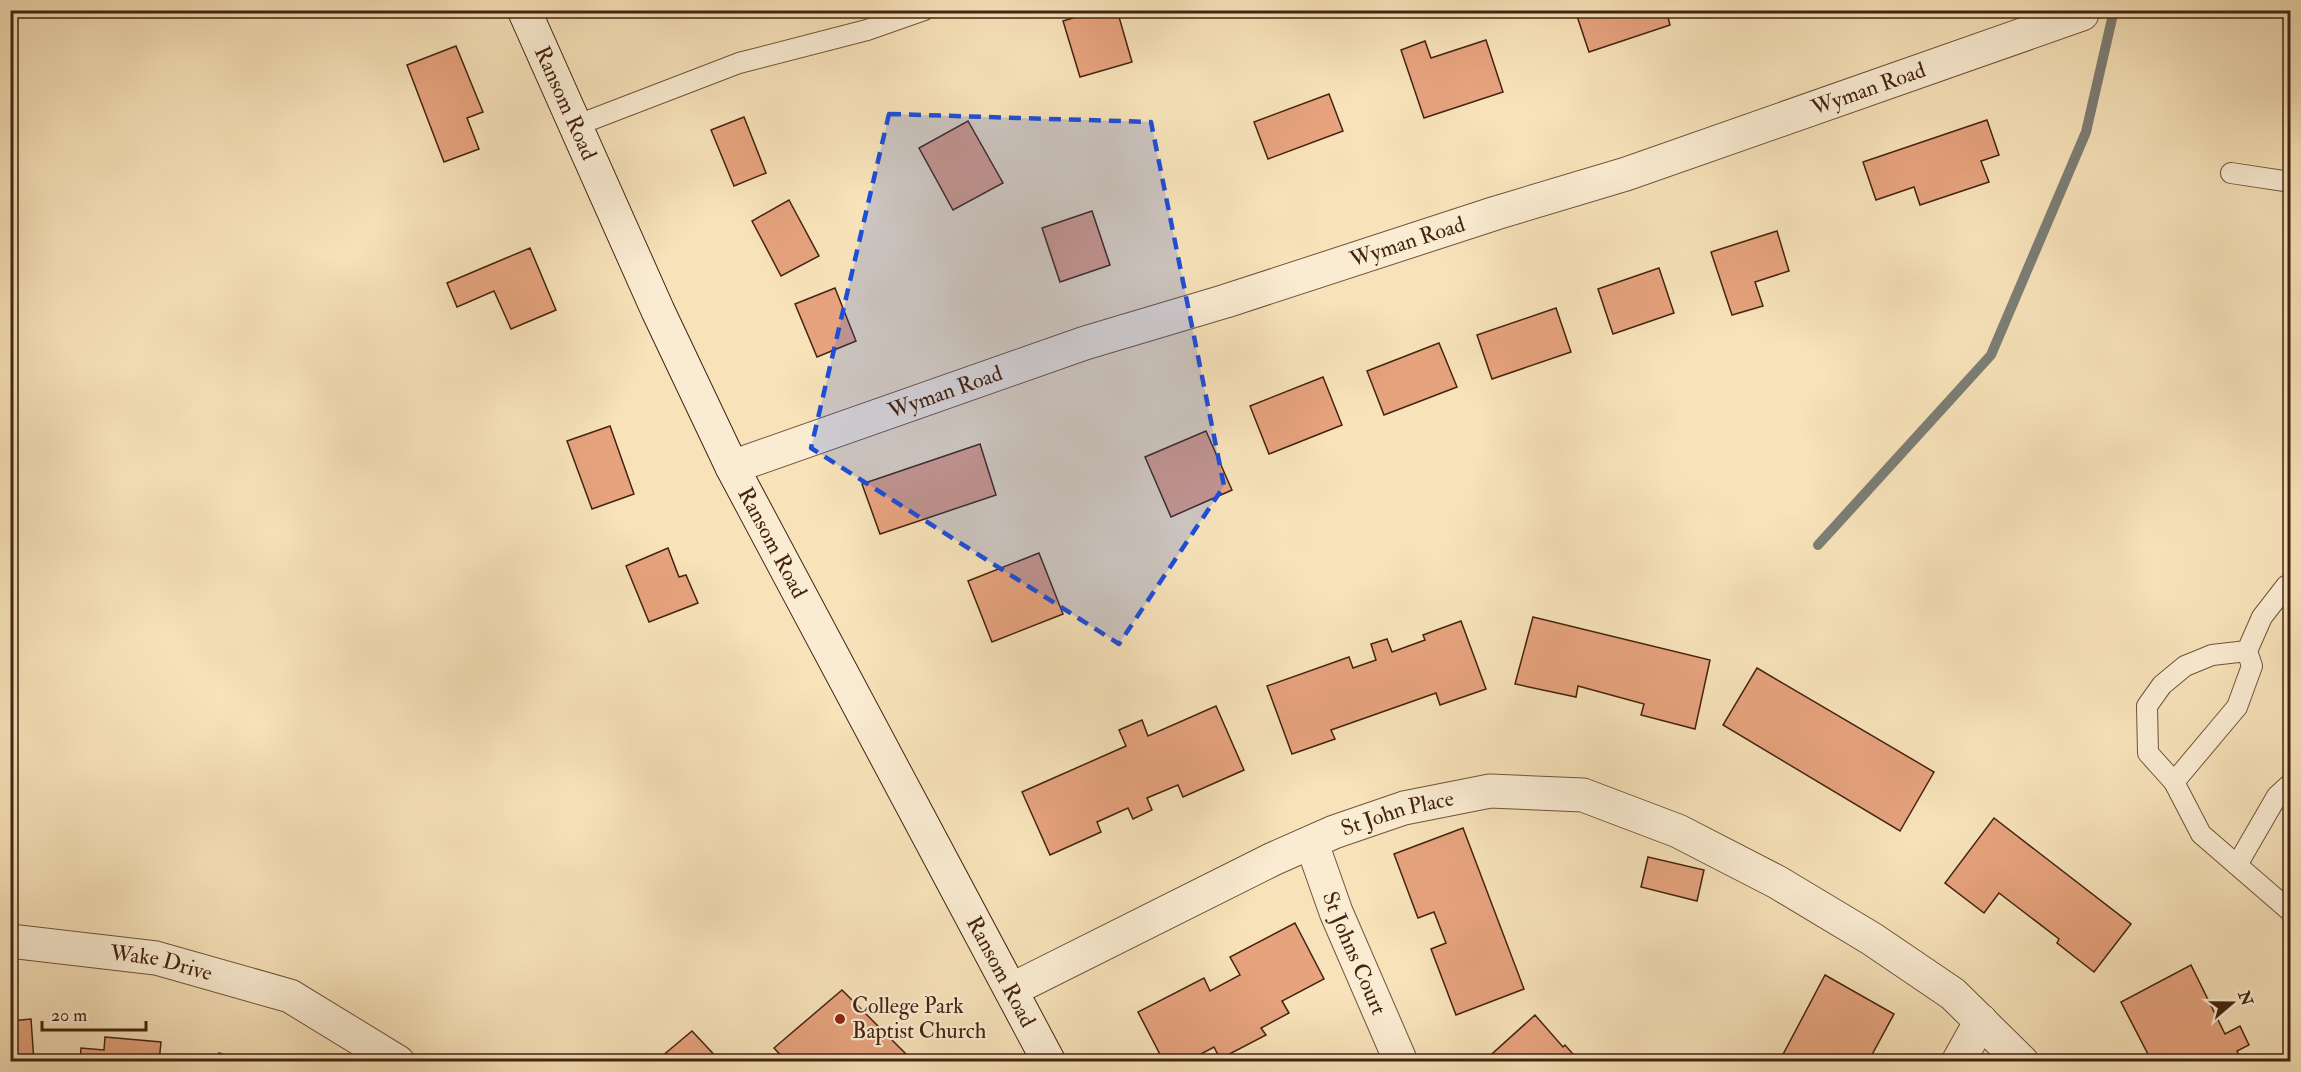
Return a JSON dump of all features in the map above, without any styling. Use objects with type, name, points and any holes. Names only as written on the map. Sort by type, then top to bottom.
[{"type":"street","name":"Ransom Road","points":[[524,10],[658,311],[732,467],[1048,1062]]},
{"type":"street","name":"Wyman Road","points":[[732,467],[1085,343],[1226,302],[1496,213],[1626,174],[2082,15]]},
{"type":"street","name":"St John Place","points":[[1011,990],[1273,860],[1334,832],[1404,808],[1490,790],[1582,795],[1678,831],[1799,894],[1953,993],[2022,1062]]},
{"type":"street","name":"St Johns Court","points":[[1311,844],[1336,912],[1401,1062]]},
{"type":"street","name":"Wake Drive","points":[[10,941],[156,957],[290,996],[398,1062]]},
{"type":"street","points":[[1958,1062],[1981,1021]]},
{"type":"lane","points":[[575,126],[739,63],[867,30],[924,10]]},
{"type":"lane","points":[[2231,172],[2290,182]]},
{"type":"lane","points":[[2174,782],[2237,706],[2252,666],[2247,651],[2262,617],[2286,585],[2290,586]]},
{"type":"lane","points":[[2247,651],[2212,655],[2185,666],[2162,685],[2146,706],[2148,753],[2174,782],[2201,834],[2290,911]]},
{"type":"lane","points":[[2237,865],[2277,796],[2290,784]]},
{"type":"highlighted area","points":[[889,114],[1151,122],[1224,486],[1119,644],[811,448]]},
{"type":"building","points":[[1098,10],[1117,10],[1132,62],[1080,77],[1063,21]]},
{"type":"building","points":[[1575,10],[1666,10],[1670,25],[1589,52]]},
{"type":"building","points":[[1486,40],[1503,92],[1424,118],[1401,50],[1425,41],[1431,58]]},
{"type":"building","points":[[456,46],[483,112],[467,118],[479,149],[444,162],[407,65]]},
{"type":"building","points":[[1329,94],[1343,131],[1268,159],[1254,122]]},
{"type":"building","points":[[744,117],[766,173],[734,186],[711,130]]},
{"type":"building","points":[[1987,120],[1999,155],[1981,161],[1989,182],[1920,205],[1914,187],[1876,200],[1863,162]]},
{"type":"building","points":[[968,121],[1003,183],[953,210],[919,148]]},
{"type":"building","points":[[789,200],[819,256],[781,276],[752,221]]},
{"type":"building","points":[[1092,211],[1110,265],[1060,282],[1042,228]]},
{"type":"building","points":[[1777,231],[1789,271],[1755,282],[1763,306],[1732,315],[1711,252]]},
{"type":"building","points":[[530,248],[556,310],[511,329],[494,291],[457,307],[447,283]]},
{"type":"building","points":[[1659,268],[1674,313],[1613,334],[1598,289]]},
{"type":"building","points":[[835,288],[856,341],[817,357],[795,304]]},
{"type":"building","points":[[1556,308],[1571,352],[1492,379],[1477,335]]},
{"type":"building","points":[[1439,343],[1457,387],[1384,415],[1367,371]]},
{"type":"building","points":[[1323,377],[1342,425],[1269,454],[1250,406]]},
{"type":"building","points":[[610,426],[634,494],[592,509],[567,441]]},
{"type":"building","points":[[1206,431],[1232,490],[1171,517],[1145,457]]},
{"type":"building","points":[[980,444],[996,495],[880,534],[862,484]]},
{"type":"building","points":[[668,548],[679,577],[686,575],[698,603],[649,622],[626,566]]},
{"type":"building","points":[[1039,553],[1063,614],[992,642],[968,581]]},
{"type":"building","points":[[1533,617],[1710,660],[1695,729],[1641,715],[1644,704],[1578,686],[1576,697],[1515,684]]},
{"type":"building","points":[[1461,621],[1486,689],[1440,705],[1436,693],[1331,730],[1335,739],[1292,754],[1267,686],[1349,657],[1353,668],[1376,660],[1371,644],[1387,639],[1392,652],[1425,640],[1423,635]]},
{"type":"building","points":[[1757,668],[1934,772],[1900,831],[1723,725]]},
{"type":"building","points":[[1216,706],[1244,770],[1183,797],[1178,785],[1147,798],[1152,810],[1133,819],[1128,808],[1097,822],[1101,832],[1050,855],[1022,792],[1126,746],[1119,730],[1142,720],[1148,736]]},
{"type":"building","points":[[1994,818],[2131,924],[2094,972],[2057,943],[2059,939],[1999,893],[1984,913],[1945,883]]},
{"type":"building","points":[[1463,828],[1524,989],[1456,1015],[1431,949],[1446,943],[1434,912],[1418,918],[1394,854]]},
{"type":"building","points":[[1648,857],[1704,870],[1697,901],[1641,887]]},
{"type":"building","points":[[1295,923],[1324,979],[1282,1001],[1289,1013],[1261,1028],[1266,1035],[1220,1059],[1214,1047],[1186,1062],[1164,1062],[1138,1012],[1204,978],[1210,991],[1240,975],[1230,957]]},
{"type":"building","points":[[2191,965],[2225,1034],[2240,1026],[2249,1045],[2237,1051],[2243,1062],[2174,1062],[2173,1059],[2167,1062],[2152,1062],[2121,1002]]},
{"type":"building","points":[[1825,975],[1894,1014],[1868,1062],[1779,1062]]},
{"type":"building","name":"College Park Baptist Church","points":[[842,990],[914,1062],[787,1062],[774,1048]]},
{"type":"building","points":[[1535,1015],[1563,1047],[1565,1045],[1580,1062],[1483,1062]]},
{"type":"building","points":[[31,1019],[34,1062],[10,1062],[10,1021]]},
{"type":"building","points":[[692,1031],[721,1062],[655,1062]]},
{"type":"building","points":[[105,1037],[161,1042],[159,1062],[80,1062],[81,1048],[104,1050]]},
{"type":"building","points":[[219,1053],[246,1062],[216,1062]]},
{"type":"waterway","points":[[1818,545],[1991,355],[2086,132],[2114,10]]},
{"type":"place","name":"College Park Baptist Church","points":[[840,1019]]}]
